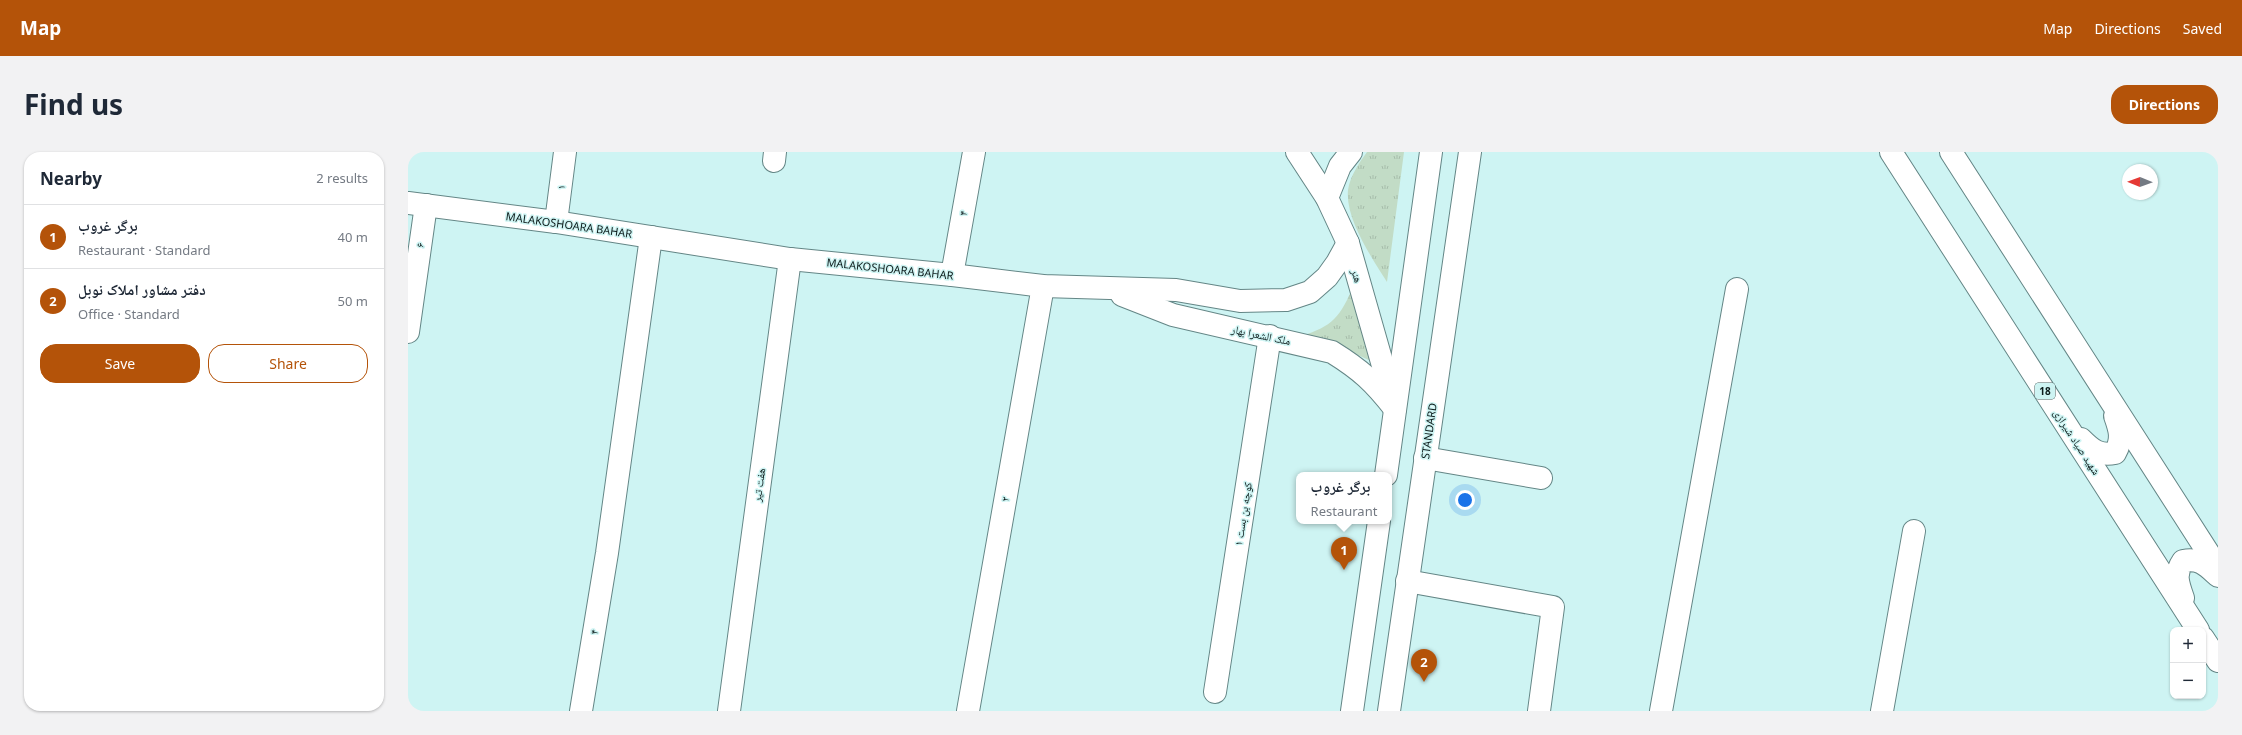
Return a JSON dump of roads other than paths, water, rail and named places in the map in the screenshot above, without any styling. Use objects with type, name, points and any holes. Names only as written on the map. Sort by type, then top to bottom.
[{"type":"main road","name":"۱","points":[[556,222],[565,152]]},
{"type":"main road","name":"۴","points":[[952,275],[974,152]]},
{"type":"main road","name":"هنر","points":[[1297,152],[1327,198],[1348,243],[1395,409]]},
{"type":"main road","points":[[1327,198],[1340,166],[1351,152]]},
{"type":"main road","points":[[1386,472],[1431,152]]},
{"type":"main road","name":"STANDARD","points":[[1389,711],[1470,152]]},
{"type":"main road","name":"شهید صیاد شیرازی","points":[[1892,152],[2196,627]]},
{"type":"main road","points":[[1951,152],[2218,568]]},
{"type":"main road","name":"MALAKOSHOARA BAHAR","points":[[417,204],[556,222],[790,259],[952,275],[1043,286],[1108,290],[1176,290],[1240,301],[1286,300],[1310,292],[1327,277],[1348,243]]},
{"type":"main road","name":"۶","points":[[408,332],[417,204]]},
{"type":"main road","name":"۴","points":[[580,711],[607,553],[651,237]]},
{"type":"main road","name":"هفت تیر","points":[[729,711],[790,259]]},
{"type":"main road","name":"۲","points":[[968,711],[1043,286]]},
{"type":"main road","points":[[1661,711],[1737,289]]},
{"type":"main road","name":"ملک الشعرا بهار","points":[[1108,290],[1173,315],[1270,336],[1332,352],[1354,366],[1376,384],[1395,409]]},
{"type":"main road","name":"کوچه بن بست ۱","points":[[1215,692],[1270,336]]},
{"type":"main road","points":[[2060,416],[2094,451],[2105,455],[2115,453],[2120,444],[2120,432],[2102,386]]},
{"type":"main road","points":[[1425,458],[1541,478]]},
{"type":"main road","points":[[1352,711],[1379,524]]},
{"type":"main road","points":[[1882,711],[1914,531]]},
{"type":"main road","points":[[2197,627],[2180,590],[2177,570],[2183,561],[2193,559],[2204,563],[2218,576]]},
{"type":"main road","points":[[1407,581],[1553,607],[1539,711]]},
{"type":"main road","name":"شهید صیاد شیرازی","points":[[2206,643],[2218,661]]},
{"type":"place","name":"برگر غروب","points":[[1344,570]]},
{"type":"place","name":"دفتر مشاور املاک نوبل","points":[[1424,682]]}]
